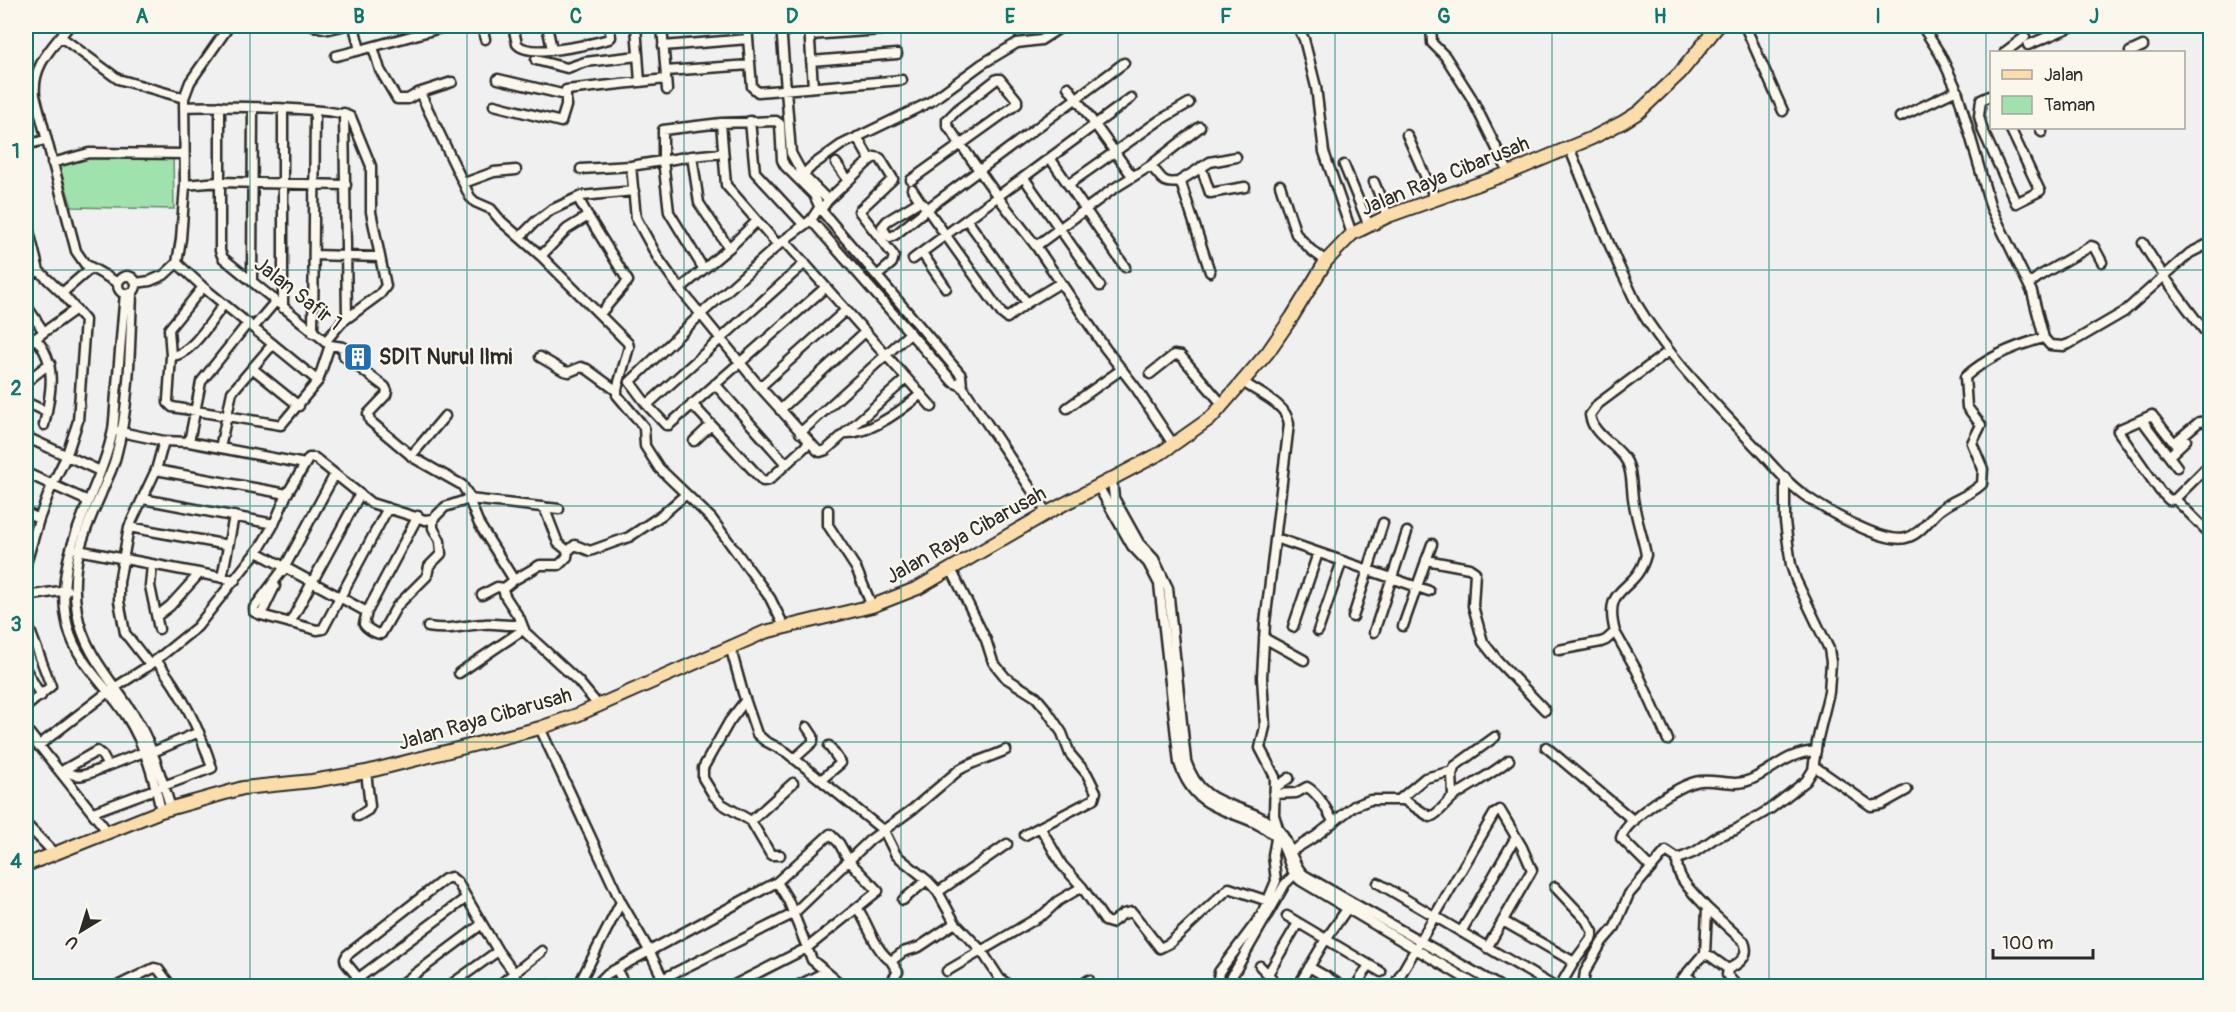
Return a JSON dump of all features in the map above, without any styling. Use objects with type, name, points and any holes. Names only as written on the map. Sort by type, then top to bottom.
[{"type":"main road","name":"Jalan Raya Cibarusah","points":[[26,865],[166,809],[243,788],[312,781],[366,772],[540,728],[577,715],[730,646],[784,626],[872,606],[918,588],[1047,513],[1161,453],[1205,422],[1243,382],[1287,324],[1326,261],[1352,234],[1388,216],[1509,173],[1600,134],[1639,112],[1680,73],[1718,26]]},
{"type":"street","points":[[69,26],[39,67],[34,82],[45,140],[79,258],[91,268],[118,283],[120,290],[129,293],[136,289],[133,278],[127,276],[118,283]]},
{"type":"street","points":[[136,283],[150,281],[164,275],[177,263],[182,239],[185,185],[184,102],[190,82],[229,26]]},
{"type":"street","points":[[313,26],[329,29],[342,26]]},
{"type":"street","points":[[354,26],[360,50]]},
{"type":"street","points":[[336,56],[448,26]]},
{"type":"street","points":[[482,26],[485,39]]},
{"type":"street","points":[[513,26],[519,48],[525,50],[584,46],[609,39],[609,26]]},
{"type":"street","points":[[547,26],[552,49]]},
{"type":"street","points":[[636,26],[640,82]]},
{"type":"street","points":[[662,26],[667,90]]},
{"type":"street","points":[[747,26],[752,87],[758,92],[902,80]]},
{"type":"street","points":[[781,26],[791,153],[803,175],[828,200]]},
{"type":"street","points":[[803,175],[841,145],[930,102],[982,64],[1017,43],[1041,40],[1063,26]]},
{"type":"street","points":[[1297,26],[1304,39],[1316,87],[1324,152],[1352,234]]},
{"type":"street","points":[[1431,26],[1432,43],[1445,56],[1471,98],[1509,173]]},
{"type":"street","points":[[1745,26],[1783,111]]},
{"type":"street","points":[[1922,26],[1940,54],[1957,90],[1991,208],[2029,284],[2036,302],[2044,338],[2054,346],[2069,344],[2124,312],[2190,253],[2211,243]]},
{"type":"street","points":[[2007,51],[2073,26]]},
{"type":"street","points":[[813,87],[809,30],[870,28],[881,30]]},
{"type":"street","points":[[61,37],[118,79],[184,102],[344,113],[351,117],[371,166],[371,212],[386,286],[384,291],[347,317],[327,343],[318,381],[281,425],[172,407],[168,403],[171,356],[169,328],[203,287]]},
{"type":"street","points":[[663,46],[748,39]]},
{"type":"street","points":[[373,47],[380,70],[397,99],[408,99],[418,93],[452,82]]},
{"type":"street","points":[[812,61],[897,54]]},
{"type":"street","points":[[536,60],[567,68],[585,62],[638,56]]},
{"type":"street","points":[[920,201],[884,224],[882,227],[887,235],[890,237],[895,235],[1124,63]]},
{"type":"street","points":[[494,105],[561,122],[566,106],[566,90],[640,82],[666,75],[750,65]]},
{"type":"street","points":[[498,79],[566,95]]},
{"type":"street","points":[[1060,283],[1027,303],[1010,318],[1005,317],[945,237],[920,201],[912,184],[962,144],[1017,104],[1017,100],[1000,79],[997,79],[947,120],[947,125],[962,144],[998,197],[1036,246],[1173,444]]},
{"type":"street","points":[[1068,87],[1132,176]]},
{"type":"street","points":[[1900,117],[1957,90]]},
{"type":"street","points":[[418,93],[473,201],[491,209],[629,345],[616,391]]},
{"type":"street","points":[[1990,96],[1981,100],[1979,116],[1983,132],[2016,203],[2040,191],[2010,129]]},
{"type":"street","points":[[913,259],[1131,98]]},
{"type":"street","points":[[1069,184],[1160,120],[1190,103]]},
{"type":"street","name":"Jalan Safir 1","points":[[220,106],[221,255],[313,333],[327,343],[343,347],[344,356],[387,389],[386,395],[369,412],[368,419],[411,456],[453,479],[466,489],[470,499]]},
{"type":"street","points":[[252,281],[253,108]]},
{"type":"street","points":[[283,109],[283,308]]},
{"type":"street","points":[[313,333],[315,111]]},
{"type":"street","points":[[344,113],[347,317]]},
{"type":"street","points":[[703,268],[671,218],[663,160],[664,129],[771,120],[780,124],[782,160],[785,166],[814,195],[820,209],[961,375],[962,386],[1047,513]]},
{"type":"street","points":[[750,122],[755,172],[807,222],[953,382],[962,386]]},
{"type":"street","points":[[721,123],[726,185],[757,220],[805,263],[932,407]]},
{"type":"street","points":[[1036,246],[1132,176],[1150,166],[1200,127]]},
{"type":"street","points":[[1407,135],[1435,198]]},
{"type":"street","points":[[857,137],[870,160]]},
{"type":"street","points":[[26,145],[45,140]]},
{"type":"street","points":[[1569,147],[1637,305],[1669,351],[1721,411],[1785,477],[1810,499],[1863,529],[1891,538],[1905,539],[1917,533],[1938,512],[1957,499],[1970,495],[1982,484],[1983,469],[1972,443],[1981,425],[1967,407],[1965,377],[2006,351],[2044,338]]},
{"type":"street","points":[[52,164],[89,153],[184,154]]},
{"type":"street","points":[[581,169],[631,166],[723,153]]},
{"type":"street","points":[[692,156],[699,203],[729,248]]},
{"type":"street","points":[[826,287],[668,426],[647,405],[630,380],[700,314],[807,222],[848,180],[875,157],[880,158],[893,179],[859,211],[894,256],[892,263],[877,276]]},
{"type":"street","points":[[1150,166],[1167,183],[1178,182],[1215,160],[1236,157]]},
{"type":"street","points":[[1050,158],[1125,267]]},
{"type":"street","points":[[836,163],[848,180]]},
{"type":"street","points":[[1344,165],[1369,226]]},
{"type":"street","points":[[631,166],[638,225],[658,258],[700,314],[808,442],[823,452],[906,379]]},
{"type":"street","points":[[1201,167],[1210,193],[1245,187]]},
{"type":"street","points":[[464,183],[494,172],[516,170]]},
{"type":"street","points":[[1023,178],[1100,286]]},
{"type":"street","points":[[185,185],[219,182],[346,185]]},
{"type":"street","points":[[1178,182],[1186,192],[1191,218],[1210,272]]},
{"type":"street","points":[[1374,182],[1388,216]]},
{"type":"street","points":[[1280,185],[1296,234],[1311,250],[1326,261]]},
{"type":"street","points":[[520,237],[551,210],[578,198],[634,191]]},
{"type":"street","points":[[578,198],[628,281],[600,314]]},
{"type":"street","points":[[541,256],[567,229],[588,216]]},
{"type":"street","points":[[26,219],[28,241],[39,271],[86,320],[78,421],[66,457],[52,485],[27,549],[26,564]]},
{"type":"street","points":[[680,289],[729,248],[757,220]]},
{"type":"street","points":[[967,220],[1027,303]]},
{"type":"street","points":[[2143,243],[2164,278],[2174,287],[2204,330]]},
{"type":"street","points":[[2029,284],[2041,274],[2091,246],[2094,247],[2102,262]]},
{"type":"street","points":[[922,253],[946,288]]},
{"type":"street","points":[[315,255],[379,257]]},
{"type":"street","points":[[177,263],[318,381]]},
{"type":"street","points":[[647,405],[805,263]]},
{"type":"street","points":[[62,293],[91,268]]},
{"type":"street","points":[[26,275],[39,271]]},
{"type":"street","points":[[129,293],[129,362],[112,468],[78,550],[76,611],[85,639],[97,663],[149,752],[166,809]]},
{"type":"street","points":[[189,442],[203,379],[250,325],[275,302]]},
{"type":"street","points":[[171,356],[187,351],[224,304]]},
{"type":"street","points":[[26,306],[44,332]]},
{"type":"street","points":[[26,345],[76,309]]},
{"type":"street","points":[[760,387],[846,310]]},
{"type":"street","points":[[780,410],[865,332]]},
{"type":"street","points":[[800,433],[910,333]]},
{"type":"street","points":[[35,338],[42,346],[50,363],[44,425]]},
{"type":"street","points":[[220,448],[232,392],[273,344]]},
{"type":"street","points":[[1668,740],[1637,671],[1615,632],[1611,607],[1614,598],[1635,578],[1647,555],[1626,460],[1594,427],[1590,414],[1598,404],[1669,351]]},
{"type":"street","points":[[1150,374],[1163,362],[1177,355],[1223,405]]},
{"type":"street","points":[[540,357],[564,371],[585,368],[616,391],[619,399],[644,426],[645,446],[659,468],[712,519],[770,598],[784,626]]},
{"type":"street","points":[[26,382],[50,363]]},
{"type":"street","points":[[252,368],[299,406]]},
{"type":"street","points":[[1067,408],[1122,369]]},
{"type":"street","points":[[1243,382],[1282,408],[1288,417],[1264,638],[1262,677],[1265,727],[1260,748],[1275,777],[1274,815],[1278,833],[1294,875],[1347,909],[1499,987]]},
{"type":"street","points":[[715,384],[786,464]]},
{"type":"street","points":[[845,433],[861,430],[886,419],[899,412],[921,394]]},
{"type":"street","points":[[26,402],[47,412]]},
{"type":"street","points":[[692,404],[763,481],[769,480],[808,442]]},
{"type":"street","points":[[2208,421],[2199,422],[2173,443],[2151,415],[2120,429],[2118,433],[2169,500],[2175,499],[2211,464]]},
{"type":"street","points":[[411,456],[445,416]]},
{"type":"street","points":[[2142,420],[2177,467]]},
{"type":"street","points":[[2169,456],[2208,421]]},
{"type":"street","points":[[694,441],[711,425]]},
{"type":"street","points":[[117,431],[305,464]]},
{"type":"street","points":[[112,690],[87,667],[72,640],[64,590],[70,549],[117,431]]},
{"type":"street","points":[[26,437],[100,471]]},
{"type":"street","points":[[93,812],[212,768],[199,732],[166,674],[125,633],[118,601],[122,560],[129,527],[156,470],[164,441]]},
{"type":"street","points":[[38,746],[112,690],[153,663],[197,627],[257,552],[274,524],[287,494],[309,458],[315,458],[371,503],[425,520],[433,519],[445,507],[470,499],[558,508]]},
{"type":"street","points":[[156,470],[287,494]]},
{"type":"street","points":[[26,473],[88,501]]},
{"type":"street","points":[[335,474],[285,567],[254,608],[256,613],[317,630],[322,629],[388,508]]},
{"type":"street","points":[[1678,859],[1695,852],[1718,836],[1735,830],[1770,809],[1806,781],[1814,766],[1829,692],[1831,662],[1829,649],[1791,565],[1785,522],[1785,477]]},
{"type":"street","points":[[1112,479],[1114,498],[1132,546],[1148,563],[1157,578],[1162,593],[1179,763],[1185,780],[1199,796],[1216,808],[1278,833],[1297,868],[1304,875],[1418,946],[1478,987]]},
{"type":"street","points":[[1098,486],[1119,514]]},
{"type":"street","points":[[290,623],[360,494]]},
{"type":"street","points":[[482,595],[497,587],[504,588],[540,565],[559,565],[574,545],[590,551],[629,537],[662,515],[685,495]]},
{"type":"street","points":[[143,499],[274,524]]},
{"type":"street","points":[[470,499],[479,524],[514,580]]},
{"type":"street","points":[[2175,499],[2211,534]]},
{"type":"street","points":[[544,507],[558,543],[568,551]]},
{"type":"street","points":[[828,510],[828,525],[856,568],[872,606]]},
{"type":"street","points":[[26,513],[39,519]]},
{"type":"street","points":[[222,578],[234,516]]},
{"type":"street","points":[[418,516],[367,612],[365,627],[381,634],[397,606],[427,576],[429,566],[439,558],[441,548],[433,528],[433,519]]},
{"type":"street","points":[[1353,617],[1383,523]]},
{"type":"street","points":[[129,527],[228,546]]},
{"type":"street","points":[[1374,632],[1407,532]]},
{"type":"street","points":[[1276,538],[1429,591]]},
{"type":"street","points":[[1403,626],[1432,544]]},
{"type":"street","points":[[78,550],[236,580]]},
{"type":"street","points":[[257,552],[367,612]]},
{"type":"street","points":[[1293,627],[1318,553]]},
{"type":"street","points":[[1426,560],[1469,568],[1475,572],[1473,606],[1483,642],[1545,710]]},
{"type":"street","points":[[1318,631],[1342,561]]},
{"type":"street","points":[[152,565],[150,586],[159,629]]},
{"type":"street","points":[[951,569],[986,640],[997,668],[1010,682],[1036,697],[1046,709],[1062,734],[1070,754],[1087,774],[1096,792],[1094,799],[1025,835]]},
{"type":"street","points":[[157,616],[170,606],[199,574]]},
{"type":"street","points":[[504,588],[505,596],[525,632],[578,681],[598,705]]},
{"type":"street","points":[[26,596],[75,589]]},
{"type":"street","points":[[26,602],[27,629],[51,686],[26,707]]},
{"type":"street","points":[[428,627],[457,629],[483,624],[523,627]]},
{"type":"street","points":[[459,673],[523,627]]},
{"type":"street","points":[[1559,650],[1601,642],[1615,632]]},
{"type":"street","points":[[1264,638],[1304,660]]},
{"type":"street","points":[[730,646],[757,734],[794,759],[884,831],[899,858],[927,880],[938,892],[955,923],[981,950],[1000,979],[1011,987]]},
{"type":"street","points":[[26,670],[41,696]]},
{"type":"street","points":[[744,697],[703,768],[703,778],[722,804],[752,821],[769,853],[773,856],[780,855]]},
{"type":"street","points":[[540,728],[621,902],[650,952],[664,983],[793,914],[865,845],[967,765],[981,762],[1006,750]]},
{"type":"street","points":[[794,759],[813,742],[813,736],[807,728]]},
{"type":"street","points":[[26,729],[38,746],[62,771],[107,831]]},
{"type":"street","points":[[62,771],[77,777],[199,732]]},
{"type":"street","points":[[1454,796],[1453,771],[1455,766],[1495,737]]},
{"type":"street","points":[[821,780],[841,763],[829,746]]},
{"type":"street","points":[[1546,747],[1634,821]]},
{"type":"street","points":[[62,771],[97,751],[108,766]]},
{"type":"street","points":[[1651,868],[1621,838],[1622,833],[1652,804],[1691,782],[1735,784],[1749,781],[1790,756],[1816,751]]},
{"type":"street","points":[[1290,852],[1316,836],[1333,821],[1360,803],[1400,799],[1430,817],[1435,815],[1454,796],[1492,774],[1509,760]]},
{"type":"street","points":[[1814,766],[1871,806],[1882,804],[1907,790]]},
{"type":"street","points":[[1400,799],[1425,778],[1453,771]]},
{"type":"street","points":[[358,816],[370,806],[366,772]]},
{"type":"street","points":[[1275,791],[1289,778]]},
{"type":"street","points":[[752,821],[793,783]]},
{"type":"street","points":[[1275,791],[1296,793],[1306,787],[1310,789],[1323,804],[1333,821]]},
{"type":"street","points":[[1394,987],[1498,810],[1502,812],[1532,870],[1487,948]]},
{"type":"street","points":[[26,824],[54,853]]},
{"type":"street","points":[[1040,827],[1062,865],[1109,923],[1123,914],[1132,912],[1160,948],[1170,943],[1229,888],[1268,901]]},
{"type":"street","points":[[1217,987],[1221,968],[1254,926],[1268,901],[1275,881],[1273,855],[1278,833]]},
{"type":"street","points":[[595,987],[600,979],[777,882],[830,834],[839,843],[849,861],[878,891],[807,948],[732,987]]},
{"type":"street","points":[[1461,932],[1516,837]]},
{"type":"street","points":[[938,892],[1007,844]]},
{"type":"street","points":[[1583,987],[1585,972],[1602,942],[1615,927],[1629,894],[1666,851],[1678,859]]},
{"type":"street","points":[[1678,859],[1676,868],[1680,876],[1707,908],[1744,942],[1746,953],[1742,960],[1728,969],[1726,975],[1737,987]]},
{"type":"street","points":[[1221,968],[1233,983],[1285,884],[1294,875]]},
{"type":"street","points":[[362,983],[345,961],[347,955],[445,879],[452,877],[514,974]]},
{"type":"street","points":[[903,900],[927,880]]},
{"type":"street","points":[[777,882],[814,963],[843,987]]},
{"type":"street","points":[[1378,883],[1553,987]]},
{"type":"street","points":[[947,970],[1044,914],[1058,901],[1082,887]]},
{"type":"street","points":[[1555,887],[1586,920],[1593,932],[1591,939],[1574,962],[1560,987]]},
{"type":"street","points":[[348,987],[362,983],[466,898]]},
{"type":"street","points":[[578,987],[621,902]]},
{"type":"street","points":[[1705,955],[1707,908]]},
{"type":"street","points":[[858,909],[881,953],[891,961],[898,972],[888,987]]},
{"type":"street","points":[[1298,987],[1326,939],[1347,909]]},
{"type":"street","points":[[1287,916],[1381,972]]},
{"type":"street","points":[[1503,921],[1574,962]]},
{"type":"street","points":[[891,961],[903,952],[920,947],[955,923]]},
{"type":"street","points":[[1268,974],[1298,923]]},
{"type":"street","points":[[399,987],[482,924]]},
{"type":"street","points":[[449,987],[498,951]]},
{"type":"street","points":[[498,987],[542,951]]},
{"type":"street","points":[[1676,987],[1705,955],[1728,969]]},
{"type":"street","points":[[1356,987],[1369,965]]},
{"type":"street","points":[[1260,966],[1279,987]]},
{"type":"street","points":[[1309,967],[1337,983]]},
{"type":"street","points":[[117,987],[129,984],[154,968],[158,969],[171,987]]},
{"type":"street","points":[[617,970],[625,987]]},
{"type":"street","points":[[797,987],[825,972]]},
{"type":"street","points":[[1686,975],[1700,987]]},
{"type":"street","points":[[1314,987],[1326,976]]},
{"type":"street","points":[[1080,987],[1089,980]]},
{"type":"street","points":[[544,987],[548,985],[550,987]]},
{"type":"green space","points":[[173,155],[174,209],[72,207],[59,166],[93,156]]},
{"type":"place","name":"SDIT Nurul Ilmi","points":[[358,357]]}]
